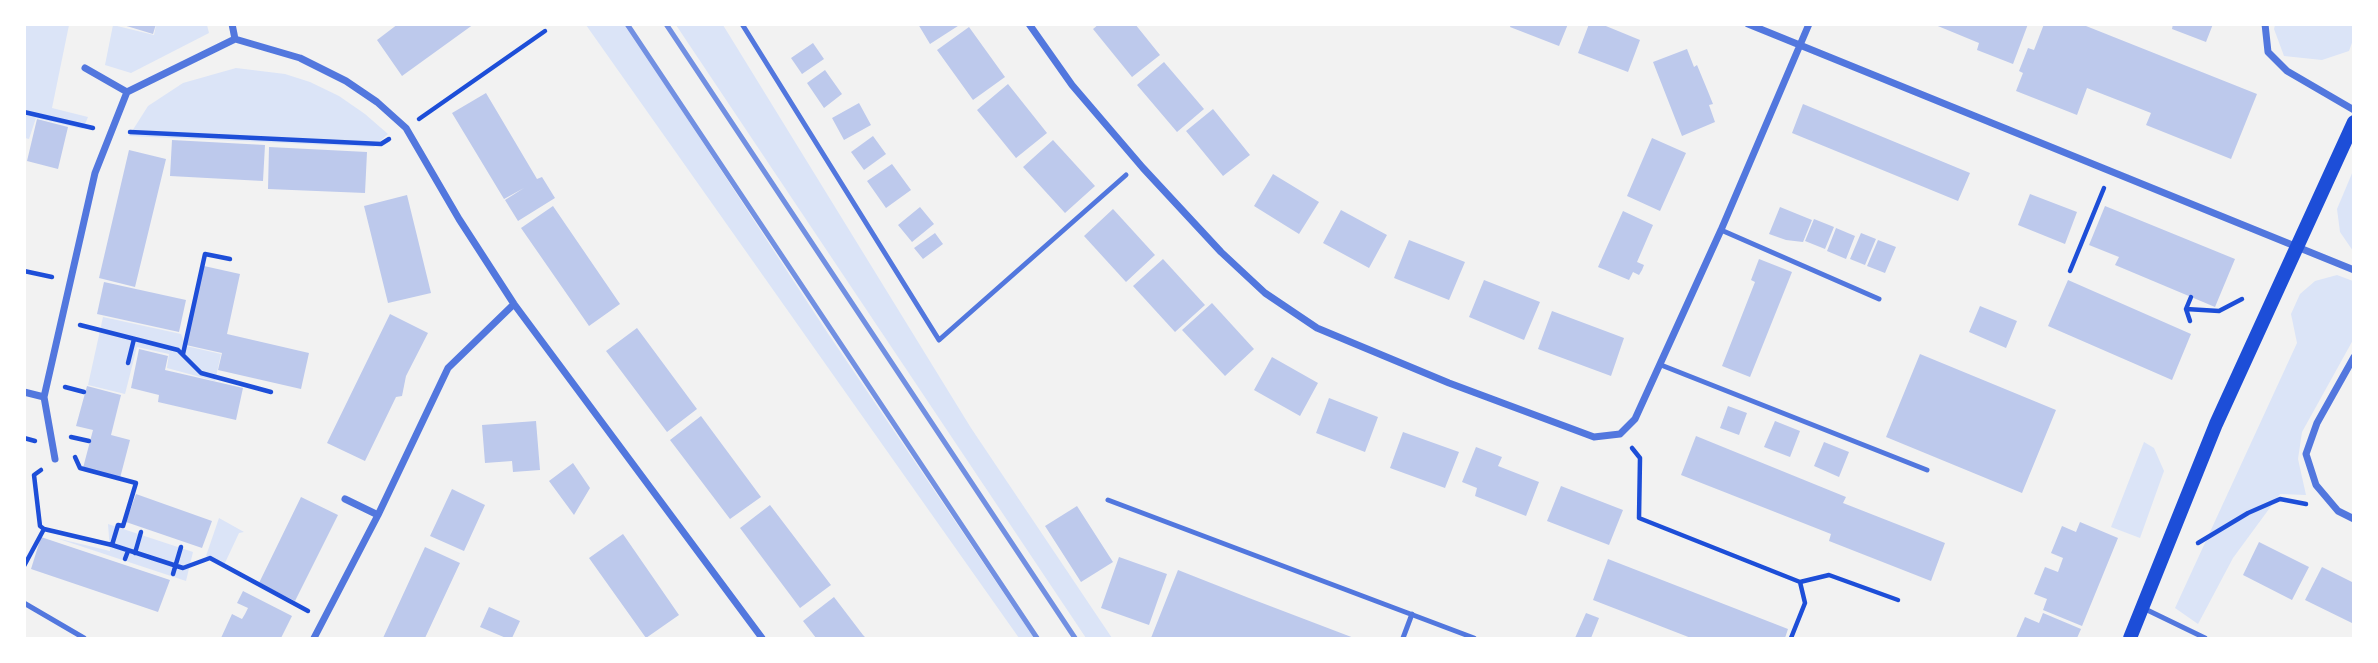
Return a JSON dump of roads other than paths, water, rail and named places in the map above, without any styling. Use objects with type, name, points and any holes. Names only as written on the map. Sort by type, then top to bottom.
[{"type":"main road","points":[[2130,639],[2216,424],[2354,122]]},
{"type":"street","points":[[232,24],[235,39]]},
{"type":"street","points":[[1029,24],[1072,85],[1143,168],[1221,252],[1265,293],[1317,328],[1450,383],[1594,437],[1620,434],[1635,419],[1721,230],[1809,24]]},
{"type":"street","points":[[1748,24],[2354,270]]},
{"type":"street","points":[[2266,24],[2268,52],[2287,71],[2354,110]]},
{"type":"street","points":[[55,459],[44,397],[95,173],[127,92],[235,39],[300,58],[346,81],[377,102],[406,128],[459,219],[514,304],[762,639]]},
{"type":"street","points":[[85,68],[127,92]]},
{"type":"street","points":[[314,639],[378,515],[448,368],[514,304]]},
{"type":"street","points":[[2354,357],[2317,423],[2306,454],[2316,485],[2337,511],[2354,519]]},
{"type":"street","points":[[24,392],[44,397]]},
{"type":"street","points":[[345,499],[378,515]]},
{"type":"lane","points":[[742,24],[940,340],[1126,175]]},
{"type":"lane","points":[[1721,230],[1879,299]]},
{"type":"lane","points":[[1661,365],[1927,470]]},
{"type":"lane","points":[[1108,500],[1474,639]]},
{"type":"lane","points":[[24,603],[84,639]]},
{"type":"lane","points":[[2143,608],[2205,639]]},
{"type":"lane","points":[[1403,639],[1412,614]]},
{"type":"railway","points":[[627,24],[1037,638]]},
{"type":"railway","points":[[666,24],[1075,638]]}]
